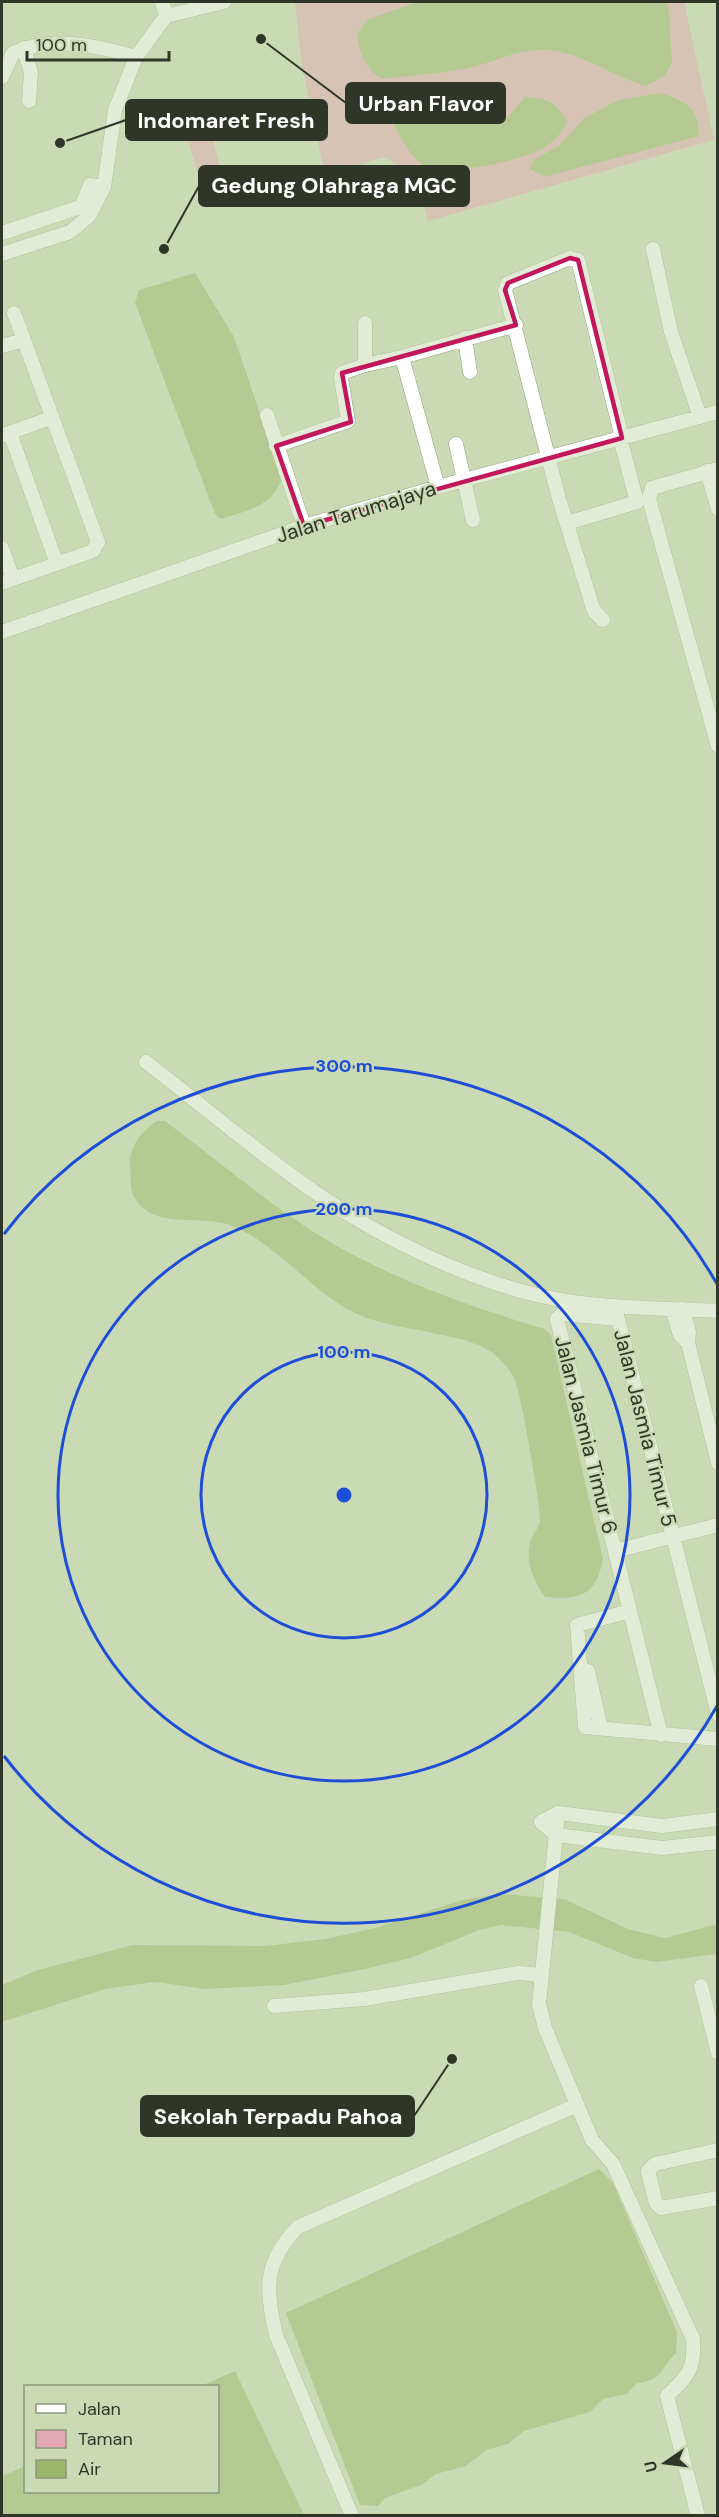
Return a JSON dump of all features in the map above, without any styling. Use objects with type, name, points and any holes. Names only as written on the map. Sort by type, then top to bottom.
[{"type":"street","points":[[162,2],[166,16]]},
{"type":"street","points":[[2,254],[70,232],[93,211],[115,110],[136,57],[166,16],[224,2]]},
{"type":"street","points":[[2,77],[13,53],[24,48],[69,43],[101,46],[136,57]]},
{"type":"street","points":[[24,48],[31,73],[29,101]]},
{"type":"street","points":[[2,233],[77,208],[97,186]]},
{"type":"street","points":[[652,249],[671,332],[697,410]]},
{"type":"street","points":[[567,523],[637,502],[578,260],[570,258],[508,283],[506,290],[567,523],[594,611],[603,620]]},
{"type":"street","points":[[2,548],[7,581],[93,551],[98,542],[14,313]]},
{"type":"street","points":[[365,323],[365,365]]},
{"type":"street","points":[[276,446],[348,421],[342,375],[365,365],[516,325]]},
{"type":"street","points":[[465,338],[470,372]]},
{"type":"street","points":[[2,346],[24,340]]},
{"type":"street","points":[[402,357],[437,484]]},
{"type":"street","name":"Jalan Tarumajaya","points":[[2,632],[302,520],[437,484],[462,475],[621,435],[697,410],[717,412]]},
{"type":"street","points":[[267,415],[302,520]]},
{"type":"street","points":[[51,418],[6,434],[57,564]]},
{"type":"street","points":[[456,444],[473,520]]},
{"type":"street","points":[[717,509],[712,470],[652,488],[649,499],[717,745]]},
{"type":"street","points":[[146,1062],[320,1196],[399,1242],[478,1276],[542,1296],[717,1311]]},
{"type":"street","points":[[677,1309],[680,1335],[688,1343],[717,1463]]},
{"type":"street","name":"Jalan Jasmia Timur 5","points":[[557,1319],[562,1314],[618,1319],[714,1689],[717,1714]]},
{"type":"street","name":"Jalan Jasmia Timur 6","points":[[557,1319],[661,1735]]},
{"type":"street","points":[[615,1551],[717,1526]]},
{"type":"street","points":[[577,1625],[630,1611]]},
{"type":"street","points":[[577,1625],[585,1727],[717,1740]]},
{"type":"street","points":[[577,1625],[601,1728]]},
{"type":"street","points":[[717,1819],[662,1826],[558,1813],[541,1822],[556,1835],[662,1848],[717,1842]]},
{"type":"street","points":[[556,1835],[539,2004],[545,2028],[592,2140],[614,2164],[693,2339],[694,2359],[688,2376],[667,2396],[698,2516]]},
{"type":"street","points":[[274,2006],[363,2000],[518,1973],[541,1975]]},
{"type":"street","points":[[701,1986],[712,2010],[717,2052]]},
{"type":"street","points":[[352,2516],[276,2335],[268,2304],[270,2270],[281,2245],[298,2227],[577,2105]]},
{"type":"street","points":[[717,2150],[655,2164],[648,2171],[656,2204],[661,2208],[717,2198]]},
{"type":"highlighted area","points":[[570,258],[578,260],[622,438],[304,526],[276,446],[351,422],[342,373],[516,325],[505,290],[508,283]]},
{"type":"green space","points":[[295,2],[684,2],[714,140],[428,221],[415,177],[385,157],[325,175],[302,66]]},
{"type":"green space","points":[[210,130],[221,170],[199,177],[187,137]]},
{"type":"water","points":[[416,2],[668,2],[672,63],[665,76],[646,86],[570,54],[543,50],[517,53],[454,71],[382,79],[364,60],[357,34],[367,20]]},
{"type":"water","points":[[433,93],[464,94],[471,109],[482,121],[506,119],[525,97],[550,102],[567,122],[554,141],[542,149],[518,158],[464,169],[434,169],[424,166],[413,156],[390,117],[395,105]]},
{"type":"water","points":[[661,93],[684,103],[694,112],[699,136],[544,177],[530,169],[533,160],[560,145],[583,119],[618,100]]},
{"type":"water","points":[[195,273],[234,337],[282,478],[278,488],[266,501],[250,510],[221,519],[215,514],[135,303],[139,290]]},
{"type":"water","points":[[157,1121],[165,1121],[276,1206],[346,1251],[419,1285],[545,1329],[551,1335],[603,1559],[596,1581],[591,1588],[568,1598],[545,1597],[534,1578],[529,1550],[531,1539],[540,1522],[538,1498],[519,1392],[509,1370],[502,1362],[491,1352],[466,1341],[378,1321],[346,1308],[265,1245],[230,1225],[162,1217],[149,1212],[139,1204],[132,1192],[130,1159],[138,1140]]},
{"type":"water","points":[[501,1894],[564,1899],[628,1929],[665,1938],[717,1924],[717,1954],[656,1962],[633,1958],[569,1932],[501,1925],[479,1930],[411,1958],[284,1985],[205,1989],[155,1982],[105,1989],[2,2022],[2,1985],[38,1970],[133,1945],[265,1946],[326,1939],[379,1927],[462,1900]]},
{"type":"water","points":[[599,2169],[613,2183],[677,2332],[676,2353],[656,2377],[637,2383],[627,2394],[603,2399],[590,2412],[524,2431],[508,2444],[486,2450],[466,2466],[436,2474],[421,2485],[385,2498],[378,2506],[360,2505],[286,2313]]},
{"type":"water","points":[[235,2371],[304,2515],[2,2515],[2,2476],[24,2466],[24,2493],[219,2493],[219,2385],[203,2385]]},
{"type":"place","name":"Urban Flavor","points":[[261,39]]},
{"type":"place","name":"Indomaret Fresh","points":[[60,143]]},
{"type":"place","name":"Gedung Olahraga MGC","points":[[164,249]]},
{"type":"place","name":"Sekolah Terpadu Pahoa","points":[[452,2059]]}]
